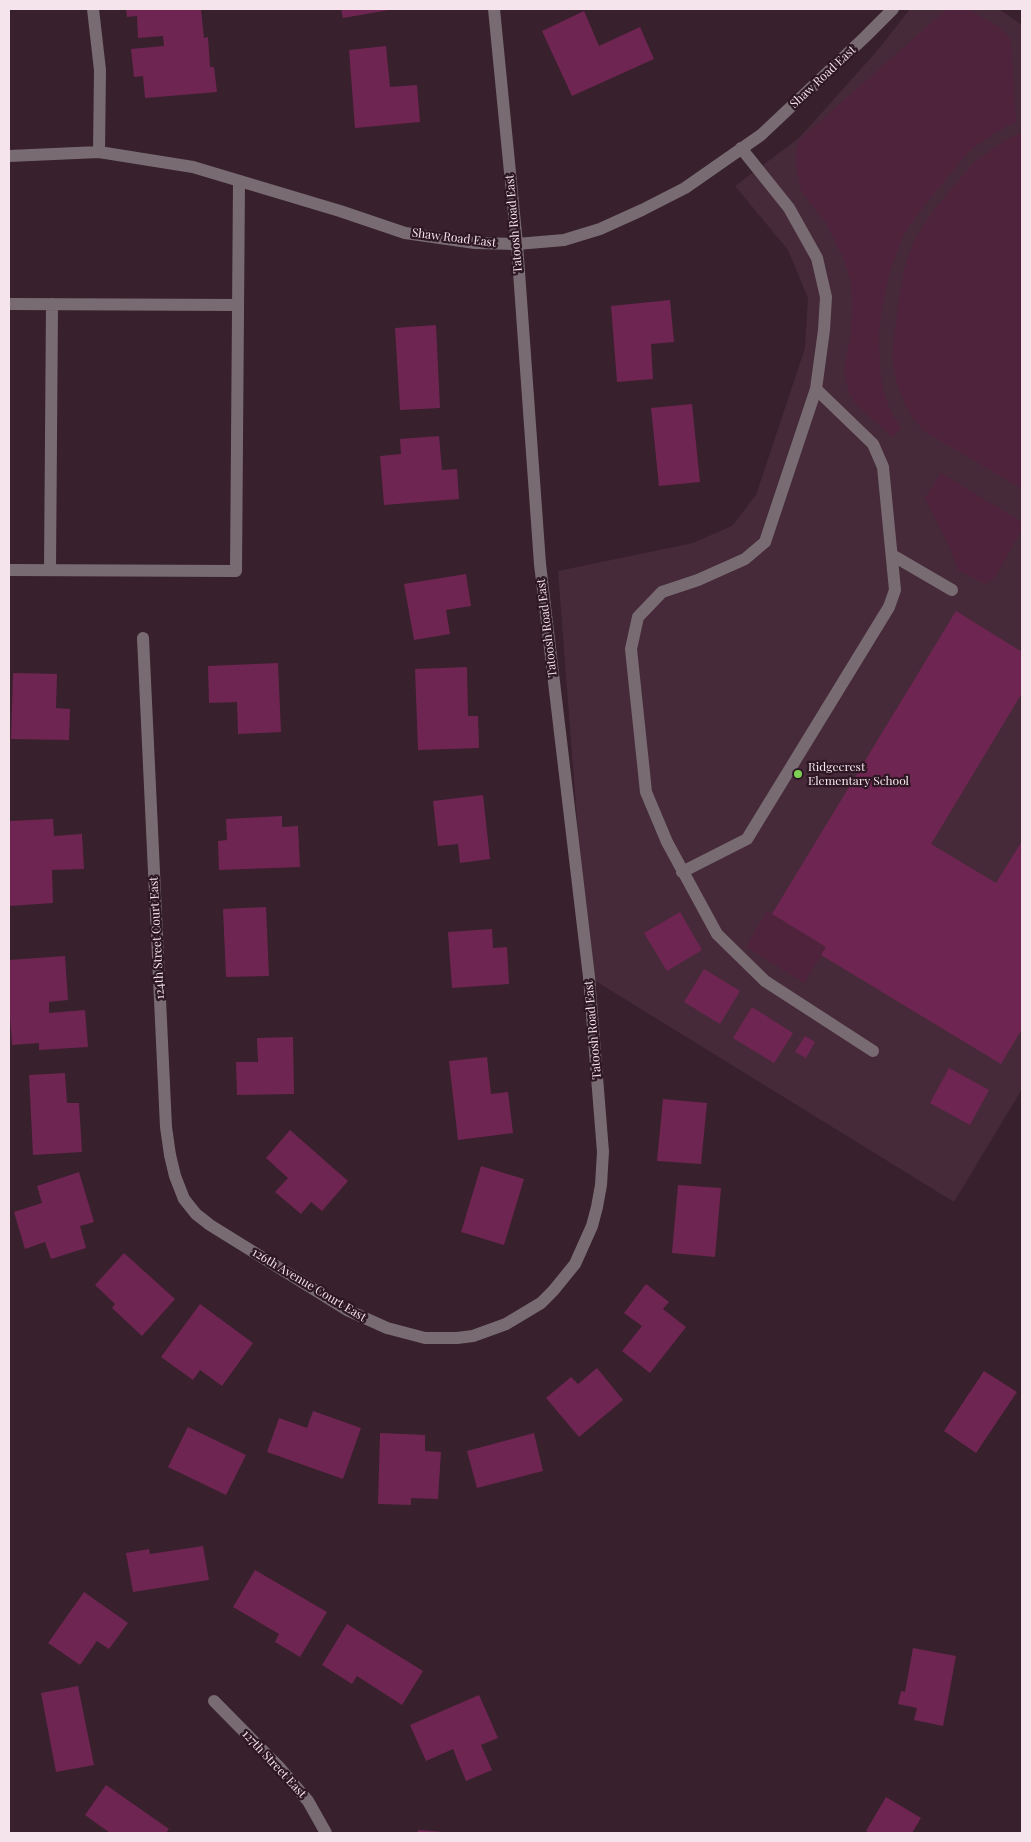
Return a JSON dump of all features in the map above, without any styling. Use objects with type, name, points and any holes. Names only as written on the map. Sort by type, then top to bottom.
[{"type":"street","points":[[93,9],[100,70],[99,152]]},
{"type":"street","name":"Tatoosh Road East","points":[[494,9],[517,244],[540,564],[589,977],[603,1152],[601,1186],[592,1226],[585,1244]]},
{"type":"street","name":"Shaw Road East","points":[[9,156],[99,152],[193,167],[405,233],[475,243],[517,244],[564,240],[600,230],[685,188],[761,135],[893,9]]},
{"type":"street","points":[[741,148],[789,208],[817,258],[826,297],[824,330],[816,389],[766,542],[745,559],[698,580],[662,592],[638,617],[631,649],[646,792],[667,842],[717,934],[765,981],[873,1050]]},
{"type":"street","points":[[9,570],[236,571],[239,180]]},
{"type":"street","points":[[9,304],[238,305]]},
{"type":"street","points":[[50,570],[52,304]]},
{"type":"street","points":[[682,872],[747,839],[889,607],[895,590],[883,467],[880,459],[873,444],[816,389]]},
{"type":"street","points":[[892,555],[952,590]]},
{"type":"street","name":"124th Street Court East","points":[[143,638],[166,1127],[173,1169],[184,1199],[196,1214],[210,1225]]},
{"type":"street","name":"126th Avenue Court East","points":[[210,1225],[347,1310],[387,1328],[425,1338],[473,1336],[506,1324],[524,1314],[553,1291],[575,1264],[585,1244]]},
{"type":"street","name":"127th Street East","points":[[214,1701],[279,1767],[308,1801],[326,1833]]},
{"type":"shaded area","name":"Ridgecrest Elementary School","points":[[910,9],[999,9],[1022,25],[1022,1089],[954,1202],[589,977],[558,571],[693,543],[732,526],[756,495],[805,348],[808,298],[788,250],[735,186],[799,138],[877,51]]},
{"type":"shaded area","points":[[947,9],[968,9],[999,27],[1008,36],[1011,42],[1016,122],[998,131],[970,150],[923,207],[904,234],[891,267],[882,308],[879,336],[883,391],[891,412],[901,428],[892,437],[856,404],[849,393],[844,371],[851,331],[851,284],[845,262],[826,223],[801,191],[796,166],[796,150],[799,140]]},
{"type":"shaded area","points":[[1022,132],[1022,489],[924,431],[912,417],[906,406],[896,381],[892,353],[904,269],[915,239],[934,210],[973,163],[1004,141]]},
{"type":"shaded area","points":[[941,473],[1022,522],[1022,529],[996,576],[985,584],[958,570],[950,548],[925,498]]},
{"type":"shaded area","points":[[767,911],[826,947],[804,983],[746,947]]},
{"type":"building","points":[[126,9],[201,9],[204,38],[208,37],[210,67],[214,67],[217,92],[145,98],[143,76],[134,77],[131,49],[164,46],[163,36],[138,38],[137,16],[127,17]]},
{"type":"building","points":[[341,9],[389,9],[389,10],[343,18]]},
{"type":"building","points":[[584,11],[599,46],[640,27],[654,59],[572,96],[542,31]]},
{"type":"building","points":[[386,46],[390,87],[417,85],[420,122],[355,128],[349,50]]},
{"type":"building","points":[[670,300],[674,342],[651,344],[653,379],[617,382],[611,306]]},
{"type":"building","points":[[436,325],[440,408],[400,410],[395,328]]},
{"type":"building","points":[[692,404],[700,482],[659,486],[651,408]]},
{"type":"building","points":[[439,436],[442,470],[457,469],[459,499],[384,505],[380,456],[401,454],[400,439]]},
{"type":"building","points":[[466,574],[471,606],[446,610],[450,634],[414,640],[404,584]]},
{"type":"building","points":[[956,611],[1022,652],[1022,693],[931,844],[996,883],[1022,841],[1022,1029],[1001,1064],[821,955],[826,947],[772,914]]},
{"type":"building","points":[[278,663],[281,732],[238,734],[237,702],[209,703],[208,666]]},
{"type":"building","points":[[467,667],[468,716],[478,716],[479,748],[418,750],[415,669]]},
{"type":"building","points":[[13,673],[57,674],[56,708],[70,709],[69,740],[11,739]]},
{"type":"building","points":[[483,795],[490,859],[460,863],[458,844],[438,846],[433,801]]},
{"type":"building","points":[[282,816],[282,827],[298,826],[300,867],[219,870],[218,841],[227,840],[226,819]]},
{"type":"building","points":[[53,819],[54,836],[82,834],[84,869],[52,870],[53,903],[9,906],[9,821]]},
{"type":"building","points":[[266,907],[269,976],[226,977],[223,909]]},
{"type":"building","points":[[680,912],[702,950],[667,971],[644,933]]},
{"type":"building","points":[[492,929],[493,948],[507,947],[509,984],[452,988],[448,932]]},
{"type":"building","points":[[65,956],[68,1000],[49,1002],[49,1013],[85,1010],[88,1047],[39,1050],[39,1043],[12,1045],[9,1003],[9,960]]},
{"type":"building","points":[[704,969],[740,991],[720,1024],[684,1002]]},
{"type":"building","points":[[752,1007],[793,1033],[774,1063],[733,1038]]},
{"type":"building","points":[[805,1036],[815,1042],[806,1058],[795,1052]]},
{"type":"building","points":[[293,1037],[294,1094],[237,1095],[236,1062],[258,1062],[257,1038]]},
{"type":"building","points":[[487,1057],[491,1094],[508,1092],[513,1133],[458,1140],[449,1061]]},
{"type":"building","points":[[949,1068],[989,1090],[970,1125],[930,1103]]},
{"type":"building","points":[[65,1073],[67,1103],[79,1103],[82,1152],[33,1155],[29,1075]]},
{"type":"building","points":[[663,1099],[707,1103],[701,1164],[657,1161]]},
{"type":"building","points":[[290,1130],[348,1181],[322,1211],[311,1202],[301,1214],[275,1192],[288,1178],[266,1158]]},
{"type":"building","points":[[481,1166],[524,1179],[504,1245],[461,1232]]},
{"type":"building","points":[[79,1172],[94,1222],[80,1226],[86,1248],[51,1259],[45,1242],[25,1249],[14,1212],[42,1203],[37,1186]]},
{"type":"building","points":[[678,1185],[721,1188],[715,1257],[672,1253]]},
{"type":"building","points":[[124,1253],[175,1299],[142,1336],[112,1308],[115,1304],[95,1285]]},
{"type":"building","points":[[646,1284],[669,1302],[663,1309],[686,1327],[650,1373],[622,1351],[642,1326],[624,1313]]},
{"type":"building","points":[[200,1304],[253,1343],[222,1386],[200,1370],[193,1380],[161,1357]]},
{"type":"building","points":[[597,1368],[623,1400],[579,1437],[546,1398],[571,1377],[578,1384]]},
{"type":"building","points":[[984,1371],[1017,1392],[976,1453],[944,1431]]},
{"type":"building","points":[[313,1411],[361,1428],[343,1479],[267,1452],[279,1418],[307,1428]]},
{"type":"building","points":[[188,1427],[246,1455],[226,1495],[168,1467]]},
{"type":"building","points":[[380,1433],[425,1435],[425,1451],[441,1452],[438,1499],[411,1498],[411,1505],[378,1504]]},
{"type":"building","points":[[534,1433],[543,1471],[477,1488],[467,1451]]},
{"type":"building","points":[[203,1546],[209,1580],[133,1592],[126,1553],[149,1549],[150,1554]]},
{"type":"building","points":[[255,1570],[327,1612],[300,1657],[275,1642],[279,1634],[233,1607]]},
{"type":"building","points":[[84,1592],[128,1623],[109,1649],[97,1641],[80,1665],[48,1643]]},
{"type":"building","points":[[347,1624],[423,1671],[402,1705],[357,1676],[352,1684],[322,1665]]},
{"type":"building","points":[[913,1648],[956,1656],[943,1726],[914,1720],[917,1708],[898,1704],[901,1691],[905,1692]]},
{"type":"building","points":[[78,1686],[94,1765],[56,1772],[41,1693]]},
{"type":"building","points":[[479,1695],[498,1738],[481,1745],[492,1770],[466,1781],[453,1749],[426,1761],[410,1725]]},
{"type":"building","points":[[106,1785],[169,1829],[166,1833],[110,1833],[85,1815]]},
{"type":"building","points":[[886,1797],[921,1818],[912,1833],[870,1833],[866,1831]]},
{"type":"building","points":[[418,1830],[444,1832],[418,1833]]},
{"type":"place","name":"Ridgecrest Elementary School","points":[[798,774]]}]
